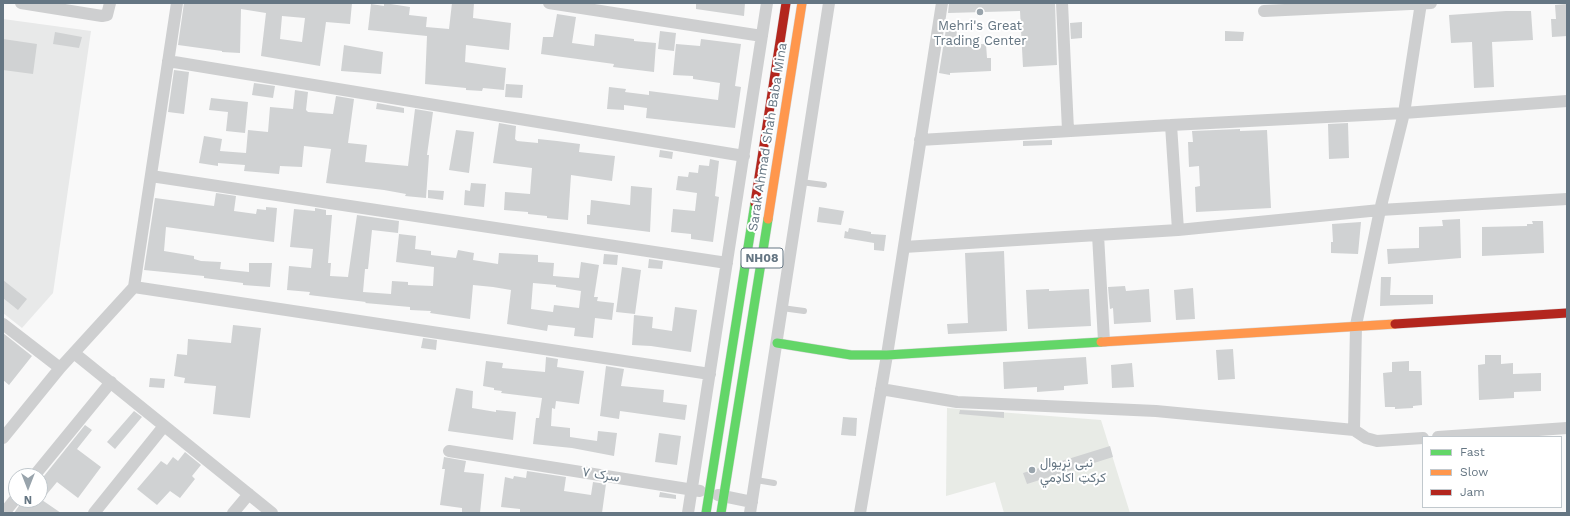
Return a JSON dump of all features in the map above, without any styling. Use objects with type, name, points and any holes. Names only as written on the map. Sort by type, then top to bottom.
[{"type":"main road","name":"NH08","points":[[706,513],[786,3]]},
{"type":"main road","name":"Sarak Ahmad Shah Baba Mina","points":[[721,513],[802,3]]},
{"type":"main road","points":[[777,343],[851,355],[887,354],[1567,313]]},
{"type":"street","points":[[21,3],[102,16],[107,15],[110,3]]},
{"type":"street","points":[[3,438],[60,368],[134,287],[176,3]]},
{"type":"street","points":[[549,3],[762,36]]},
{"type":"street","points":[[688,513],[767,3]]},
{"type":"street","points":[[751,507],[829,3]]},
{"type":"street","points":[[860,513],[887,354],[942,3]]},
{"type":"street","points":[[1062,3],[1068,130]]},
{"type":"street","points":[[1264,11],[1425,3],[1404,113],[1380,210],[1356,325],[1354,430]]},
{"type":"street","points":[[168,61],[744,156]]},
{"type":"street","points":[[920,140],[1171,124],[1404,113],[1567,101]]},
{"type":"street","points":[[1171,124],[1178,230]]},
{"type":"street","points":[[151,176],[727,263]]},
{"type":"street","points":[[904,247],[1178,230],[1380,210],[1567,199]]},
{"type":"street","points":[[1098,235],[1104,341]]},
{"type":"street","points":[[134,287],[710,374]]},
{"type":"street","points":[[3,324],[60,368]]},
{"type":"street","points":[[74,353],[272,513]]},
{"type":"street","points":[[41,468],[111,382]]},
{"type":"street","points":[[881,389],[957,402],[1156,411],[1354,430],[1366,438],[1377,441],[1422,438]]},
{"type":"street","points":[[94,513],[164,426]]},
{"type":"street","points":[[1452,436],[1567,428]]},
{"type":"street","name":"سرک ۷","points":[[449,451],[709,492],[724,496],[751,507]]},
{"type":"street","points":[[233,513],[249,494]]},
{"type":"lane","points":[[801,182],[824,186]]},
{"type":"lane","points":[[782,308],[804,312]]},
{"type":"lane","points":[[756,480],[774,483]]},
{"type":"shaded area","points":[[3,19],[91,31],[53,293],[22,328],[3,313]]},
{"type":"shaded area","name":"نبی نړیوال کرکټ اکاډمي","points":[[947,408],[1101,420],[1130,513],[1004,513],[995,482],[946,496]]},
{"type":"building","points":[[184,3],[352,3],[350,24],[326,22],[320,66],[261,56],[266,13],[241,9],[240,53],[222,52],[178,45]],"holes":[[[282,16],[305,18],[302,42],[280,39]]]},
{"type":"building","points":[[384,3],[410,7],[409,15],[427,17],[426,27],[449,29],[452,3],[474,3],[473,18],[511,23],[509,50],[466,45],[465,62],[506,68],[504,90],[483,88],[482,91],[466,90],[466,88],[425,84],[427,36],[368,30],[371,4],[384,6]]},
{"type":"building","points":[[696,3],[745,3],[744,16],[696,9]]},
{"type":"building","points":[[949,3],[1055,3],[1057,65],[1023,67],[1020,11],[948,13]]},
{"type":"building","points":[[1567,4],[1567,36],[1552,37],[1551,19],[1556,19],[1555,5]]},
{"type":"building","points":[[1506,11],[1531,11],[1533,40],[1492,42],[1494,87],[1474,88],[1472,42],[1451,43],[1449,15]]},
{"type":"building","points":[[557,14],[576,17],[572,43],[594,46],[595,34],[634,39],[634,41],[656,43],[654,72],[613,67],[614,64],[541,54],[543,37],[553,37]]},
{"type":"building","points":[[1082,22],[1082,38],[1071,39],[1070,23]]},
{"type":"building","points":[[946,29],[957,31],[955,45],[986,44],[987,58],[991,58],[991,71],[950,73],[950,75],[939,73]]},
{"type":"building","points":[[660,31],[676,33],[674,51],[658,49]]},
{"type":"building","points":[[1225,31],[1244,32],[1243,41],[1225,41]]},
{"type":"building","points":[[55,32],[82,37],[79,48],[53,44]]},
{"type":"building","points":[[3,39],[37,44],[33,74],[3,70]]},
{"type":"building","points":[[701,39],[741,44],[735,86],[741,87],[735,128],[646,118],[647,108],[624,105],[624,110],[607,109],[609,87],[626,89],[625,92],[649,95],[649,91],[718,100],[720,83],[693,79],[693,76],[673,75],[676,44],[700,46]]},
{"type":"building","points":[[344,45],[383,52],[381,74],[341,71]]},
{"type":"building","points":[[174,70],[189,72],[184,114],[168,112]]},
{"type":"building","points":[[254,83],[275,86],[273,98],[252,95]]},
{"type":"building","points":[[506,84],[523,85],[522,98],[505,97]]},
{"type":"building","points":[[295,90],[308,92],[306,110],[308,112],[333,114],[336,96],[354,99],[348,143],[367,145],[365,162],[408,166],[415,109],[433,112],[427,155],[429,155],[426,198],[405,196],[406,194],[384,190],[326,183],[331,149],[304,146],[302,167],[280,166],[279,174],[244,171],[245,165],[218,163],[218,166],[199,163],[204,136],[222,139],[220,151],[246,153],[248,130],[268,132],[270,107],[293,109]]},
{"type":"building","points":[[211,98],[248,102],[245,133],[226,131],[228,112],[209,110]]},
{"type":"building","points":[[377,103],[404,108],[404,113],[376,109]]},
{"type":"building","points":[[499,123],[516,126],[515,139],[517,141],[538,143],[538,139],[580,144],[579,152],[615,156],[612,181],[571,175],[568,220],[547,218],[547,216],[528,214],[528,212],[504,210],[505,192],[530,194],[532,168],[493,163]]},
{"type":"building","points":[[1348,123],[1349,158],[1329,159],[1328,124]]},
{"type":"building","points":[[1240,129],[1240,131],[1267,130],[1271,208],[1196,212],[1195,187],[1200,186],[1199,166],[1189,167],[1188,142],[1193,142],[1192,131]]},
{"type":"building","points":[[456,130],[474,132],[469,173],[449,170]]},
{"type":"building","points":[[1052,140],[1052,145],[1023,146],[1023,141]]},
{"type":"building","points":[[660,150],[673,152],[672,159],[659,157]]},
{"type":"building","points":[[710,159],[719,161],[715,196],[719,197],[713,242],[691,239],[691,234],[671,232],[673,209],[695,211],[697,193],[676,190],[678,176],[688,177],[689,172],[698,173],[699,165],[709,166]]},
{"type":"building","points":[[471,183],[486,184],[484,207],[464,205],[465,190],[470,191]]},
{"type":"building","points":[[631,186],[652,188],[650,232],[587,224],[587,215],[590,215],[591,200],[630,205]]},
{"type":"building","points":[[428,190],[444,191],[443,200],[428,198]]},
{"type":"building","points":[[216,193],[236,196],[234,211],[256,214],[257,209],[266,210],[266,207],[277,208],[274,242],[166,227],[164,251],[194,256],[194,259],[201,261],[221,262],[220,269],[249,272],[249,263],[272,263],[270,287],[243,285],[243,283],[204,278],[204,276],[144,270],[155,198],[214,206]]},
{"type":"building","points":[[819,207],[844,211],[841,225],[817,222]]},
{"type":"building","points":[[315,208],[326,210],[326,215],[332,215],[328,263],[331,263],[330,276],[348,277],[357,215],[399,221],[398,233],[372,230],[368,269],[365,269],[363,292],[391,294],[392,281],[408,282],[408,285],[433,286],[434,267],[396,262],[399,234],[416,236],[415,249],[431,251],[431,255],[456,258],[458,250],[474,253],[473,260],[498,264],[499,253],[538,255],[538,262],[554,263],[553,276],[579,278],[581,262],[599,265],[594,297],[598,297],[597,301],[614,303],[612,320],[595,318],[593,338],[574,336],[575,328],[548,325],[547,331],[507,324],[511,290],[473,285],[470,319],[430,313],[431,311],[410,310],[410,307],[365,303],[366,302],[309,295],[310,292],[287,290],[289,266],[311,268],[313,249],[290,247],[294,209],[315,211]],"holes":[[[533,283],[556,285],[556,287],[581,291],[579,308],[554,305],[553,312],[531,309]]]},
{"type":"building","points":[[1460,219],[1461,258],[1388,264],[1387,249],[1419,248],[1419,227],[1443,226],[1442,220]]},
{"type":"building","points":[[1532,221],[1543,221],[1544,253],[1482,256],[1482,227],[1527,226],[1527,224],[1533,224]]},
{"type":"building","points":[[1361,222],[1358,254],[1331,253],[1331,242],[1333,242],[1332,224]]},
{"type":"building","points":[[849,228],[871,232],[871,234],[886,235],[884,251],[874,250],[874,243],[844,238],[845,231],[848,232]]},
{"type":"building","points":[[1004,251],[1007,331],[948,334],[947,324],[968,323],[965,253]]},
{"type":"building","points":[[604,254],[618,255],[617,265],[603,264]]},
{"type":"building","points":[[649,259],[663,261],[662,269],[648,268]]},
{"type":"building","points":[[622,267],[641,270],[635,314],[616,312]]},
{"type":"building","points":[[1381,277],[1391,277],[1390,295],[1433,295],[1433,304],[1380,306]]},
{"type":"building","points":[[3,280],[27,299],[18,310],[3,298]]},
{"type":"building","points":[[1125,286],[1126,291],[1149,289],[1151,322],[1114,324],[1113,308],[1110,309],[1108,287]]},
{"type":"building","points":[[1193,288],[1195,319],[1176,320],[1174,290]]},
{"type":"building","points":[[1049,289],[1049,291],[1089,289],[1091,326],[1028,329],[1026,290]]},
{"type":"building","points":[[675,307],[697,310],[691,352],[651,346],[632,345],[634,315],[653,317],[652,328],[672,331]]},
{"type":"building","points":[[233,325],[261,328],[250,418],[213,414],[216,386],[184,383],[185,378],[174,376],[177,354],[187,355],[188,339],[231,343]]},
{"type":"building","points":[[3,333],[32,356],[9,385],[3,380]]},
{"type":"building","points":[[423,338],[437,340],[436,350],[421,348]]},
{"type":"building","points":[[1233,349],[1235,379],[1218,380],[1216,350]]},
{"type":"building","points":[[1485,355],[1501,355],[1501,364],[1513,363],[1513,374],[1541,373],[1541,391],[1514,392],[1514,398],[1479,400],[1478,365],[1485,364]]},
{"type":"building","points":[[546,357],[558,359],[557,367],[584,371],[579,404],[556,401],[555,409],[552,408],[551,426],[570,428],[570,437],[597,441],[598,431],[617,433],[614,456],[572,448],[533,444],[536,418],[539,418],[542,398],[501,393],[502,391],[483,386],[486,361],[503,363],[502,368],[545,372]]},
{"type":"building","points":[[1086,357],[1088,384],[1064,386],[1064,390],[1037,392],[1037,387],[1004,389],[1003,362]]},
{"type":"building","points":[[1409,361],[1409,371],[1421,371],[1422,405],[1413,406],[1413,408],[1395,409],[1395,407],[1385,407],[1383,373],[1392,372],[1392,362]]},
{"type":"building","points":[[1132,363],[1134,387],[1112,388],[1111,365]]},
{"type":"building","points":[[606,366],[624,369],[621,386],[664,390],[663,402],[687,405],[685,420],[620,411],[619,419],[600,416]]},
{"type":"building","points":[[150,378],[165,379],[164,388],[149,387]]},
{"type":"building","points":[[456,388],[473,391],[472,408],[496,412],[496,410],[516,412],[513,440],[448,431]]},
{"type":"building","points":[[960,410],[1004,412],[1004,418],[959,414]]},
{"type":"building","points":[[134,411],[142,417],[115,449],[107,442]]},
{"type":"building","points":[[843,417],[857,418],[856,436],[841,435]]},
{"type":"building","points":[[85,425],[92,430],[77,449],[101,467],[78,498],[57,482],[48,493],[48,471]]},
{"type":"building","points":[[659,433],[681,436],[677,465],[655,462]]},
{"type":"building","points":[[1110,446],[1113,457],[1027,484],[1023,473]]},
{"type":"building","points":[[185,452],[201,465],[192,476],[195,479],[180,498],[170,491],[157,505],[137,489],[161,461],[167,465],[173,457],[178,461]]},
{"type":"building","points":[[444,457],[466,461],[464,472],[484,474],[480,513],[462,513],[462,508],[440,505],[445,469],[442,469]]},
{"type":"building","points":[[527,471],[566,477],[564,491],[591,495],[593,482],[606,484],[602,513],[520,513],[520,509],[501,507],[505,477],[513,479],[514,476],[526,478]]},
{"type":"building","points":[[660,492],[676,495],[676,499],[659,497]]},
{"type":"building","points":[[48,504],[61,513],[14,513],[17,508],[48,508]]},
{"type":"traffic: fast","points":[[706,513],[755,203]]},
{"type":"traffic: fast","points":[[721,513],[768,219]]},
{"type":"traffic: fast","points":[[777,343],[851,355],[887,355],[1101,342]]},
{"type":"traffic: slow","points":[[768,219],[802,3]]},
{"type":"traffic: slow","points":[[1101,342],[1395,324]]},
{"type":"traffic: jam","points":[[755,203],[786,3]]},
{"type":"traffic: jam","points":[[1395,324],[1567,313]]},
{"type":"place","name":"Mehri's Great Trading Center","points":[[980,12]]},
{"type":"place","name":"نبی نړیوال کرکټ اکاډمي","points":[[1032,470]]}]
